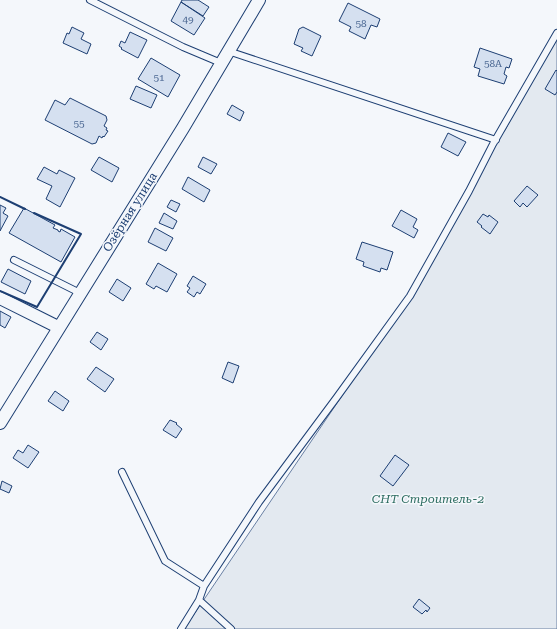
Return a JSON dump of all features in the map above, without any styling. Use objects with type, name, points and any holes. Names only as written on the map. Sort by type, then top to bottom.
[{"type":"street","name":"Озёрная улица","points":[[0,422],[182,128],[259,0]]},
{"type":"street","points":[[0,298],[58,328]]},
{"type":"lane","points":[[90,0],[183,47],[221,63]]},
{"type":"lane","points":[[181,629],[199,600],[204,586],[259,502],[410,296],[557,33]]},
{"type":"lane","points":[[228,51],[496,140]]},
{"type":"lane","points":[[14,260],[80,293]]},
{"type":"lane","points":[[122,472],[165,561],[204,586]]},
{"type":"lane","points":[[199,600],[231,629]]},
{"type":"green space","name":"СНТ Строитель-2","points":[[557,34],[557,629],[184,629],[413,291],[497,141],[505,130]]},
{"type":"building","points":[[182,0],[198,0],[209,7],[203,16],[181,2]]},
{"type":"building","points":[[181,2],[205,18],[194,35],[171,21]]},
{"type":"building","points":[[348,3],[380,19],[377,27],[371,25],[365,39],[349,31],[351,27],[339,21]]},
{"type":"building","points":[[72,27],[84,33],[81,39],[91,44],[87,54],[63,43],[67,33],[69,34]]},
{"type":"building","points":[[303,27],[321,36],[312,56],[301,51],[303,48],[294,44],[299,29]]},
{"type":"building","points":[[130,32],[147,40],[138,58],[121,49],[122,48],[119,46],[121,41],[125,43]]},
{"type":"building","points":[[480,48],[512,59],[509,68],[506,67],[504,74],[507,76],[504,84],[478,76],[480,69],[474,67]]},
{"type":"building","points":[[151,58],[180,75],[168,97],[138,79]]},
{"type":"building","points":[[556,70],[557,92],[555,95],[545,89]]},
{"type":"building","points":[[136,86],[157,95],[151,108],[130,99]]},
{"type":"building","points":[[70,98],[106,116],[107,120],[104,126],[108,131],[104,137],[103,136],[102,138],[99,136],[96,143],[92,144],[45,120],[55,100],[65,105]]},
{"type":"building","points":[[232,105],[244,112],[240,121],[227,114]]},
{"type":"building","points":[[448,133],[466,142],[458,156],[441,147]]},
{"type":"building","points":[[99,157],[119,168],[112,182],[91,170]]},
{"type":"building","points":[[203,157],[217,164],[211,174],[198,167]]},
{"type":"building","points":[[44,167],[57,174],[59,170],[75,178],[60,207],[46,199],[52,186],[37,179]]},
{"type":"building","points":[[188,177],[210,190],[204,202],[182,189]]},
{"type":"building","points":[[527,186],[538,195],[527,207],[523,203],[520,207],[514,201]]},
{"type":"building","points":[[171,200],[180,204],[176,212],[167,207]]},
{"type":"building","points":[[0,205],[6,208],[3,213],[8,216],[0,231]]},
{"type":"building","points":[[24,208],[55,225],[53,228],[58,231],[60,232],[61,229],[75,237],[61,262],[9,233]]},
{"type":"building","points":[[401,210],[417,219],[413,227],[418,230],[414,238],[392,226]]},
{"type":"building","points":[[164,213],[177,221],[173,229],[159,223]]},
{"type":"building","points":[[483,214],[488,217],[489,215],[498,222],[490,234],[477,222]]},
{"type":"building","points":[[155,228],[173,238],[166,251],[148,242]]},
{"type":"building","points":[[362,242],[393,252],[387,270],[381,268],[380,272],[363,266],[364,262],[356,259]]},
{"type":"building","points":[[158,263],[177,274],[167,292],[156,286],[154,289],[146,284]]},
{"type":"building","points":[[8,269],[31,281],[25,294],[1,282]]},
{"type":"building","points":[[193,276],[206,284],[200,294],[197,292],[194,297],[187,292],[190,288],[187,286]]},
{"type":"building","points":[[117,279],[131,288],[123,301],[109,292]]},
{"type":"building","points":[[0,311],[11,317],[5,328],[0,325]]},
{"type":"building","points":[[97,332],[108,339],[101,350],[90,342]]},
{"type":"building","points":[[228,362],[239,366],[233,383],[222,378]]},
{"type":"building","points":[[96,367],[114,379],[105,392],[87,379]]},
{"type":"building","points":[[55,391],[69,401],[63,411],[48,401]]},
{"type":"building","points":[[170,420],[177,423],[176,424],[182,429],[176,438],[163,430]]},
{"type":"building","points":[[28,445],[39,452],[28,468],[13,458],[18,450],[23,453]]},
{"type":"building","points":[[395,455],[409,465],[393,486],[380,476]]},
{"type":"building","points":[[2,481],[12,486],[9,493],[0,489]]},
{"type":"building","points":[[419,599],[430,608],[427,612],[426,610],[422,614],[413,607]]},
{"type":"wall","points":[[0,197],[25,209]]},
{"type":"wall","points":[[0,291],[37,307],[81,234],[34,213]]}]
